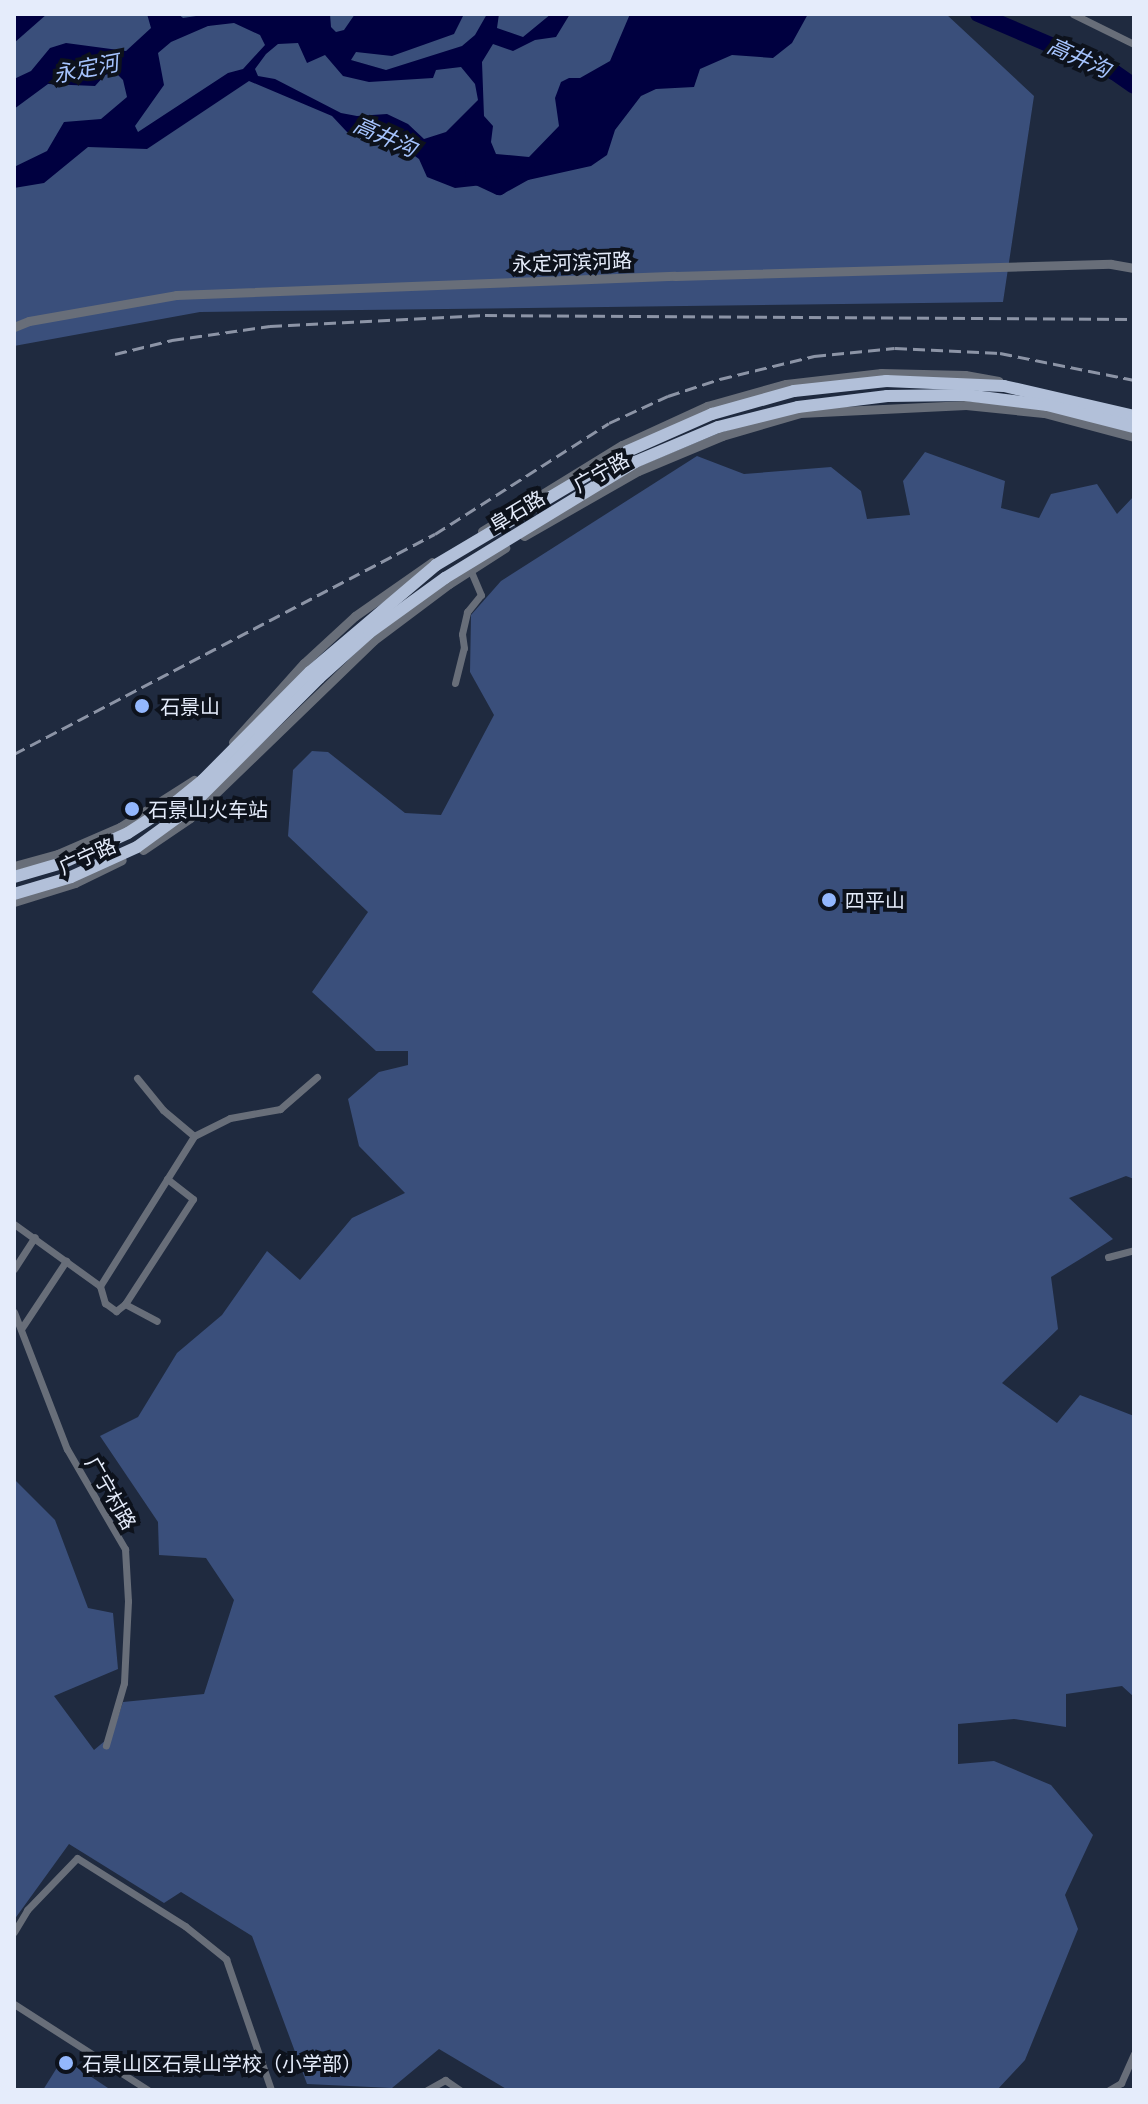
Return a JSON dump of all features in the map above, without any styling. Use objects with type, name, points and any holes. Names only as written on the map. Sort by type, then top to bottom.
[{"type":"highway","name":"阜石路","points":[[14,877],[89,851],[128,833],[176,802],[203,780],[310,672],[436,565],[628,451],[712,414],[794,391],[886,381],[1004,386],[1134,413]]},
{"type":"highway","name":"阜石路","points":[[14,894],[71,877],[137,847],[185,812],[359,642],[432,587],[635,462],[718,427],[798,407],[887,396],[965,395],[1047,405],[1134,427]]},
{"type":"street","points":[[1073,14],[1134,44]]},
{"type":"street","name":"永定河滨河路","points":[[14,327],[29,321],[176,295],[1111,264],[1134,268]]},
{"type":"street","name":"广宁路","points":[[14,866],[58,854],[120,827],[167,800],[218,758],[304,663],[355,616],[432,562],[622,445],[707,406],[786,384],[881,373],[965,375],[1134,413]]},
{"type":"street","name":"广宁路","points":[[14,902],[75,883],[140,851],[190,818],[361,651],[471,571],[638,471],[722,436],[800,413],[966,405],[1044,413],[1134,437]]},
{"type":"street","points":[[455,683],[464,648],[467,612],[481,595],[471,571]]},
{"type":"street","points":[[100,1286],[194,1136],[230,1118],[280,1109],[317,1077]]},
{"type":"street","points":[[137,1078],[163,1110],[194,1136]]},
{"type":"street","points":[[14,1224],[100,1286],[105,1303],[116,1311],[125,1304],[193,1199],[167,1179]]},
{"type":"street","points":[[14,1269],[35,1237]]},
{"type":"street","points":[[1108,1257],[1134,1250]]},
{"type":"street","points":[[21,1329],[66,1261]]},
{"type":"street","points":[[125,1304],[157,1321]]},
{"type":"street","name":"广宁村路","points":[[14,1312],[67,1449],[125,1549],[128,1601],[124,1683],[106,1745]]},
{"type":"street","points":[[14,1932],[27,1910],[77,1858],[185,1926],[226,1959],[271,2090]]},
{"type":"street","points":[[14,2004],[148,2090]]},
{"type":"street","points":[[1109,2090],[1121,2083],[1134,2054]]},
{"type":"street","points":[[427,2090],[445,2080],[460,2090]]},
{"type":"shaded area","points":[[14,14],[946,14],[1034,96],[1003,302],[200,312],[14,346]]},
{"type":"shaded area","points":[[925,452],[1005,481],[1001,508],[1039,518],[1051,494],[1097,484],[1117,514],[1134,496],[1134,1179],[1126,1176],[1069,1198],[1113,1239],[1051,1277],[1058,1329],[1002,1383],[1057,1423],[1080,1395],[1134,1416],[1134,1697],[1122,1686],[1066,1694],[1066,1727],[1014,1719],[958,1724],[958,1764],[994,1761],[1051,1785],[1093,1835],[1065,1895],[1078,1929],[1025,2060],[997,2090],[508,2090],[439,2049],[392,2088],[307,2084],[252,1936],[181,1892],[164,1903],[69,1844],[14,1920],[14,1479],[55,1520],[88,1608],[113,1613],[118,1669],[54,1696],[94,1750],[112,1735],[123,1702],[204,1694],[234,1600],[206,1558],[159,1555],[158,1522],[100,1436],[138,1417],[177,1353],[222,1315],[267,1251],[300,1280],[352,1218],[405,1193],[359,1146],[348,1099],[379,1072],[408,1065],[408,1051],[376,1051],[312,992],[368,912],[288,836],[293,770],[312,751],[328,752],[405,813],[441,815],[494,715],[470,672],[471,615],[501,581],[697,456],[744,474],[831,467],[861,491],[867,519],[910,515],[903,481]]},
{"type":"shaded area","points":[[63,2058],[111,2090],[43,2090]]},
{"type":"water","points":[[14,14],[47,14],[14,43]]},
{"type":"water","name":"永定河","points":[[147,14],[178,14],[183,18],[209,14],[330,14],[331,27],[336,32],[344,30],[355,14],[464,14],[454,34],[392,56],[356,52],[351,60],[386,70],[462,46],[475,35],[487,14],[499,14],[497,28],[523,37],[551,14],[570,14],[556,37],[535,40],[513,51],[493,44],[482,62],[484,116],[493,126],[491,142],[496,154],[529,157],[559,126],[555,98],[561,82],[580,78],[610,61],[630,14],[808,14],[792,43],[773,58],[732,55],[700,69],[694,87],[656,89],[641,96],[615,130],[607,155],[591,166],[528,180],[455,188],[427,177],[419,159],[412,154],[347,132],[332,116],[249,81],[147,149],[88,147],[44,183],[14,188],[14,167],[47,151],[64,122],[101,119],[127,97],[123,80],[115,72],[105,75],[95,86],[48,84],[14,109],[14,79],[31,71],[50,48],[66,43],[126,51],[151,28]],"holes":[[[234,23],[260,35],[265,45],[243,69],[228,73],[138,132],[135,126],[164,85],[158,53],[171,42],[208,26]],[[298,43],[307,63],[325,55],[343,76],[369,82],[433,78],[436,70],[461,67],[475,84],[478,100],[446,132],[424,139],[408,124],[387,114],[357,116],[341,113],[275,79],[258,76],[255,69],[278,44]]]},
{"type":"waterway","name":"高井沟","points":[[978,14],[1114,72],[1134,86]]},
{"type":"waterway","name":"高井沟","points":[[473,175],[499,187],[528,171]]},
{"type":"railway","points":[[115,354],[172,340],[270,326],[485,315],[1134,319]]},
{"type":"railway","points":[[14,754],[435,534],[609,423],[668,396],[720,379],[814,356],[895,348],[1000,353],[1134,380]]},
{"type":"place","name":"石景山","points":[[142,706]]},
{"type":"place","name":"石景山火车站","points":[[132,809]]},
{"type":"place","name":"四平山","points":[[829,900]]},
{"type":"place","name":"石景山区石景山学校（小学部）","points":[[66,2063]]}]
